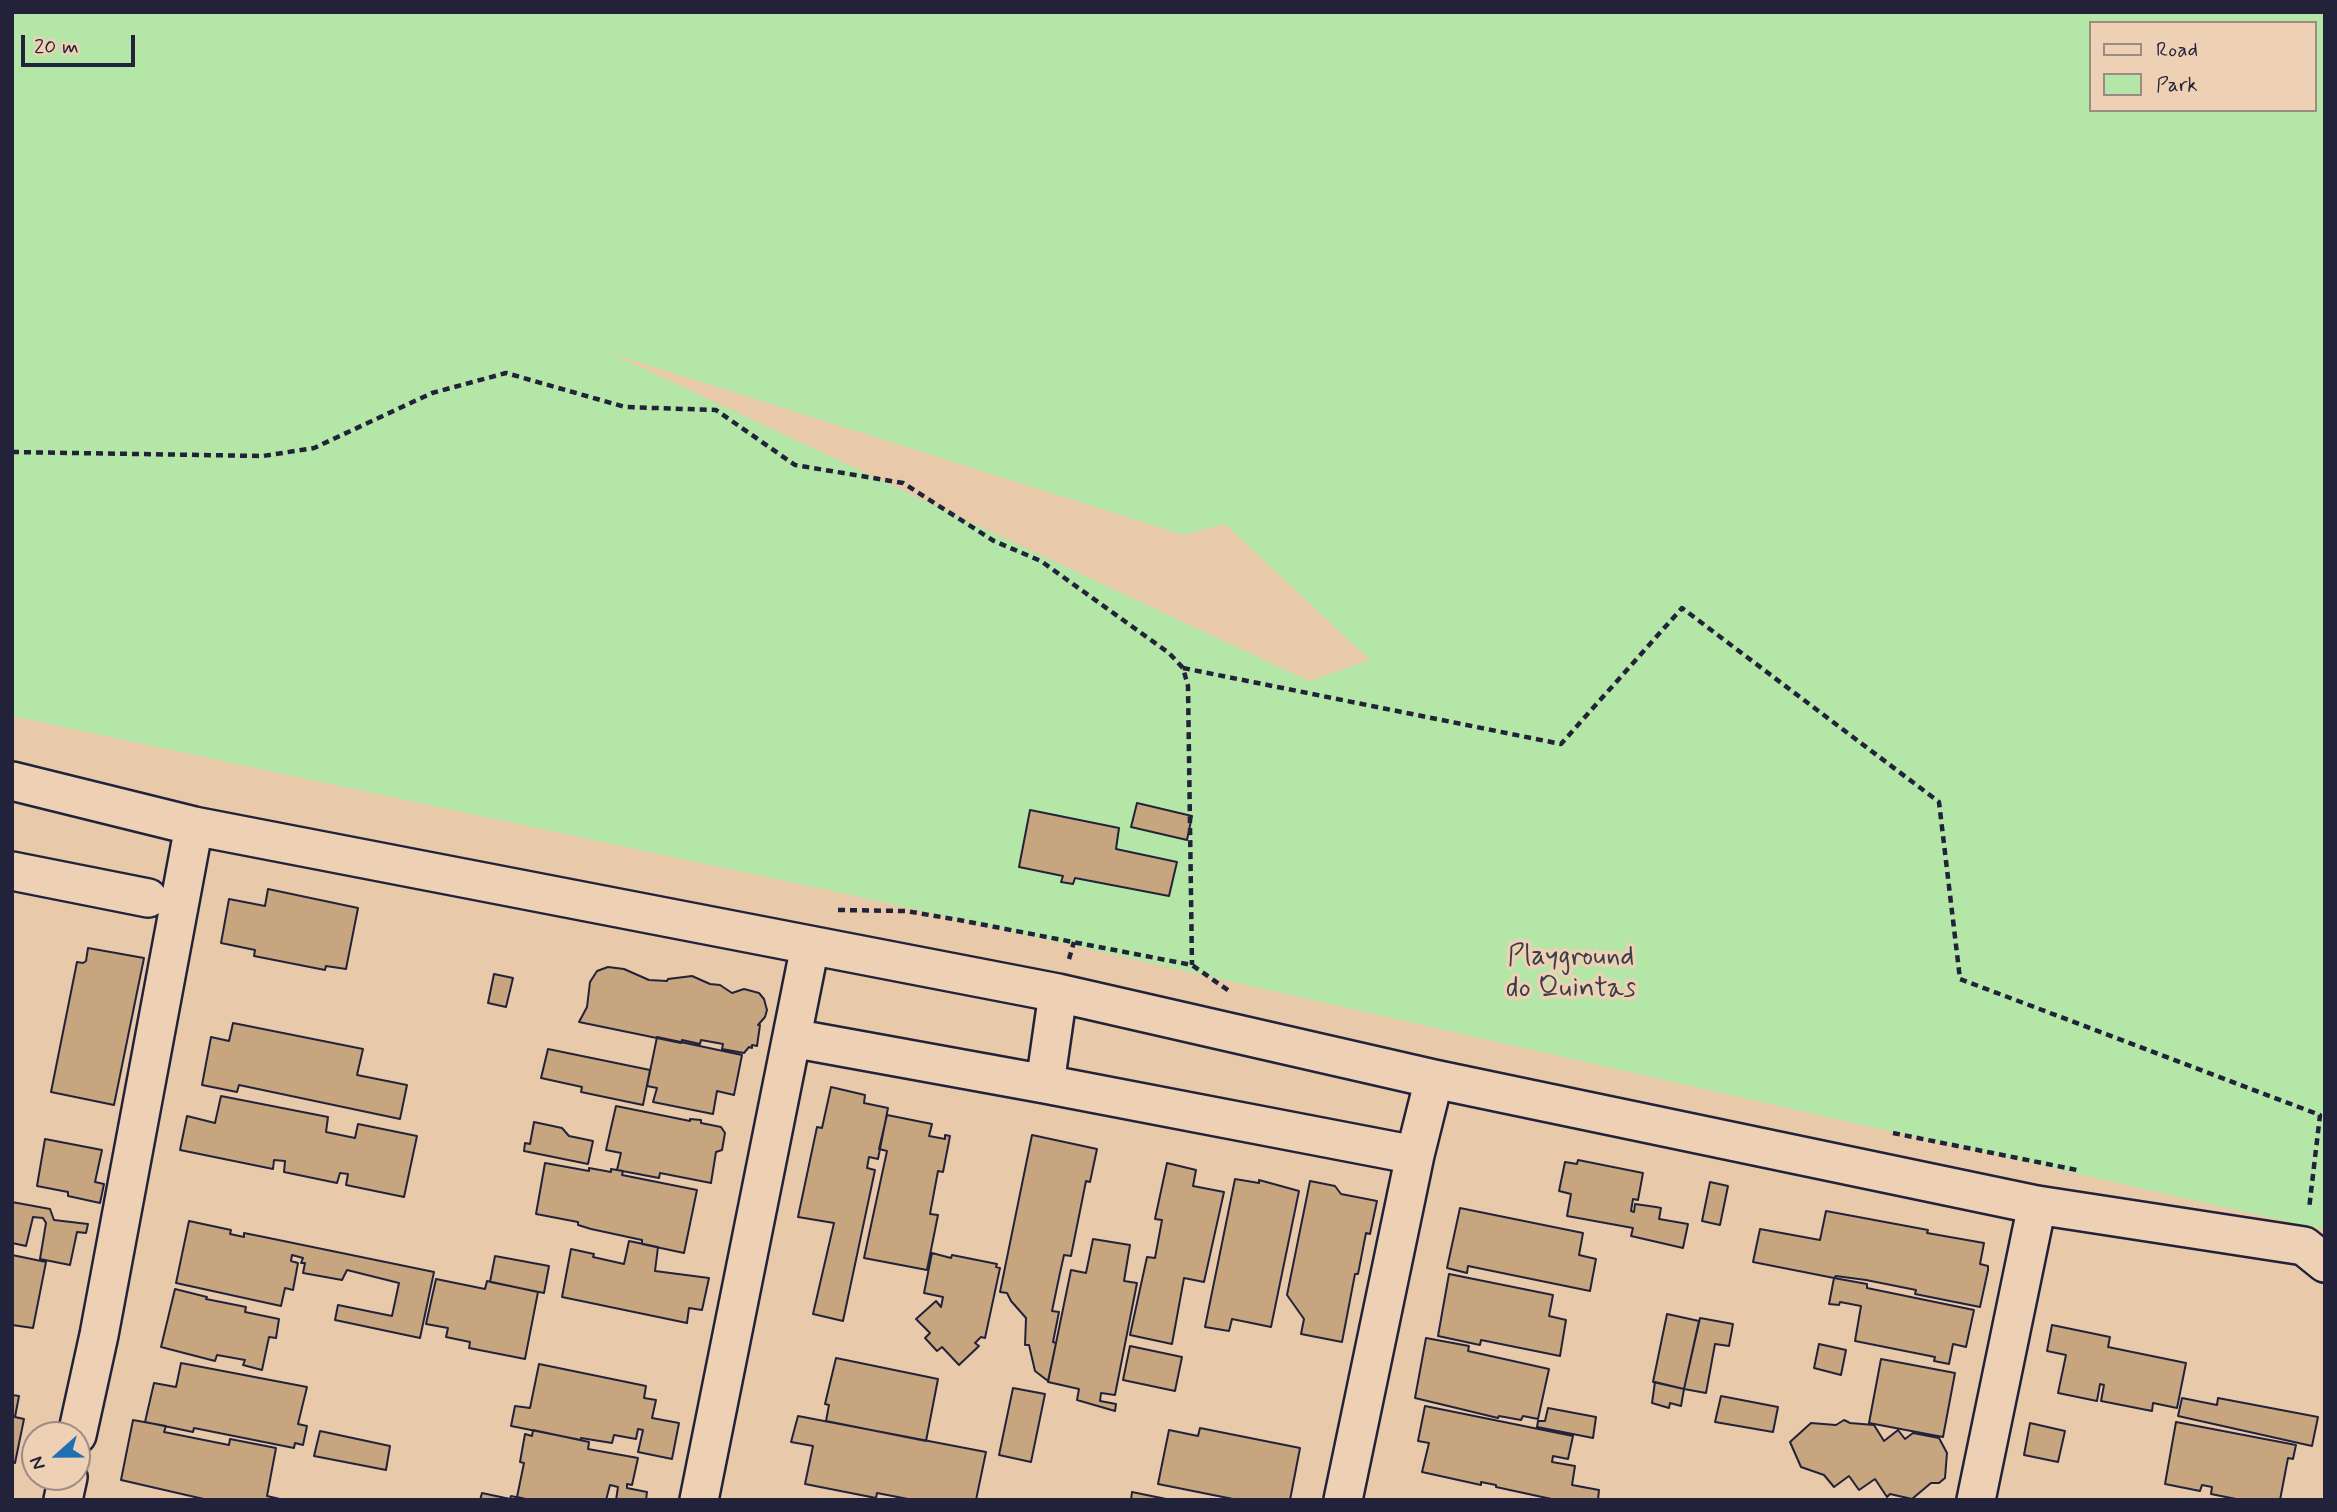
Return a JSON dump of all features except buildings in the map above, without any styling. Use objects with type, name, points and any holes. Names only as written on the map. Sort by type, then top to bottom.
[{"type":"street","points":[[12,781],[194,826],[1058,993],[1434,1079],[2037,1205],[2312,1242]]},
{"type":"street","points":[[80,1421],[99,1335],[194,826]]},
{"type":"street","points":[[12,871],[148,898]]},
{"type":"street","points":[[699,1500],[810,946]]},
{"type":"street","points":[[1045,1084],[1058,993]]},
{"type":"street","points":[[792,1038],[1415,1155]]},
{"type":"street","points":[[1343,1500],[1415,1155],[1434,1079]]},
{"type":"street","points":[[1976,1500],[2037,1205]]},
{"type":"path","points":[[12,452],[263,456],[314,448],[432,393],[506,373],[625,407],[716,410],[794,466],[903,483],[994,541],[1041,561],[1169,653],[1183,668],[1188,686],[1192,965]]},
{"type":"path","points":[[1183,668],[1560,744],[1682,608],[1939,802],[1960,979],[2320,1115],[2312,1242]]},
{"type":"path","points":[[825,910],[906,911],[933,915],[1192,965],[1238,997]]},
{"type":"path","points":[[1887,1132],[2077,1170]]},
{"type":"green space","name":"Playground do Quintas","points":[[12,12],[2325,12],[2325,1230],[851,895],[12,716]],"holes":[[[610,353],[1184,535],[1225,524],[1370,660],[1309,681]]]}]
